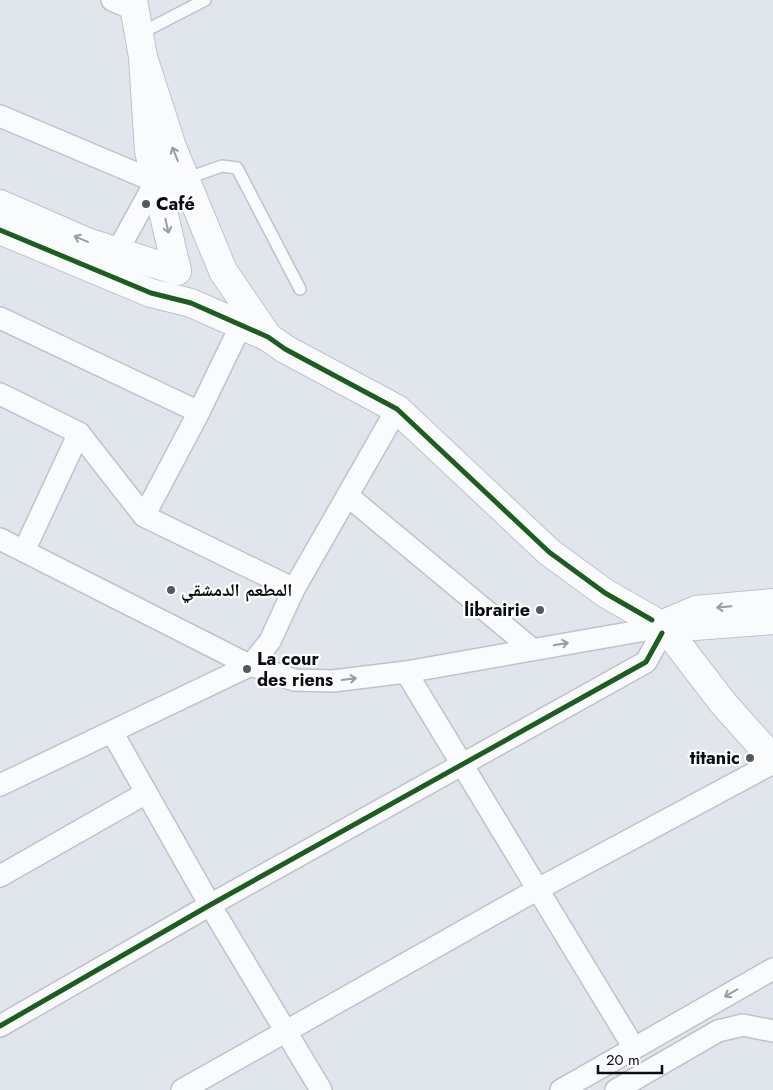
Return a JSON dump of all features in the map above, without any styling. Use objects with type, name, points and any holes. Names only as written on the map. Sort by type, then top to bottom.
[{"type":"street","points":[[132,20],[149,151],[177,271]]},
{"type":"street","points":[[132,20],[189,188],[223,272],[224,280],[219,296],[206,304],[191,303],[179,294],[175,279],[177,271],[188,258],[196,256],[212,259],[223,272],[268,337]]},
{"type":"street","points":[[0,116],[156,181],[189,188]]},
{"type":"street","points":[[117,252],[156,181]]},
{"type":"street","points":[[0,204],[117,252],[177,271]]},
{"type":"street","points":[[0,230],[151,293],[191,303],[268,337],[285,349],[396,409],[549,552],[605,593],[660,627],[723,703],[773,759]]},
{"type":"street","points":[[0,318],[199,412]]},
{"type":"street","points":[[144,516],[199,412],[241,325]]},
{"type":"street","points":[[0,394],[79,433],[144,516],[294,589]]},
{"type":"street","points":[[0,785],[251,665],[270,641],[294,589],[396,409]]},
{"type":"street","points":[[79,433],[9,546],[251,665],[294,680],[333,681],[406,672],[660,627],[773,620]]},
{"type":"street","points":[[348,496],[532,649]]},
{"type":"street","points":[[0,1026],[210,905],[463,766],[646,662],[660,627],[696,610],[773,603]]},
{"type":"street","points":[[406,672],[634,1048]]},
{"type":"street","points":[[112,732],[210,905],[321,1090]]},
{"type":"street","points":[[182,1090],[538,889],[773,764]]},
{"type":"street","points":[[0,876],[146,794]]},
{"type":"street","points":[[561,1090],[773,969]]},
{"type":"street","points":[[616,1090],[718,1031],[742,1025],[773,1031]]},
{"type":"lane","points":[[132,20],[205,0]]},
{"type":"lane","points":[[189,188],[222,166],[237,168],[300,289]]},
{"type":"cycle path","points":[[0,230],[151,293],[191,303],[268,337],[285,349],[397,409],[549,552],[605,593],[652,620]]},
{"type":"cycle path","points":[[0,1026],[210,905],[646,662],[662,633]]},
{"type":"place","name":"Café","points":[[146,204]]},
{"type":"place","name":"المطعم الدمشقي","points":[[171,590]]},
{"type":"place","name":"librairie","points":[[540,610]]},
{"type":"place","name":"La cour des riens","points":[[247,669]]},
{"type":"place","name":"titanic","points":[[750,758]]}]
